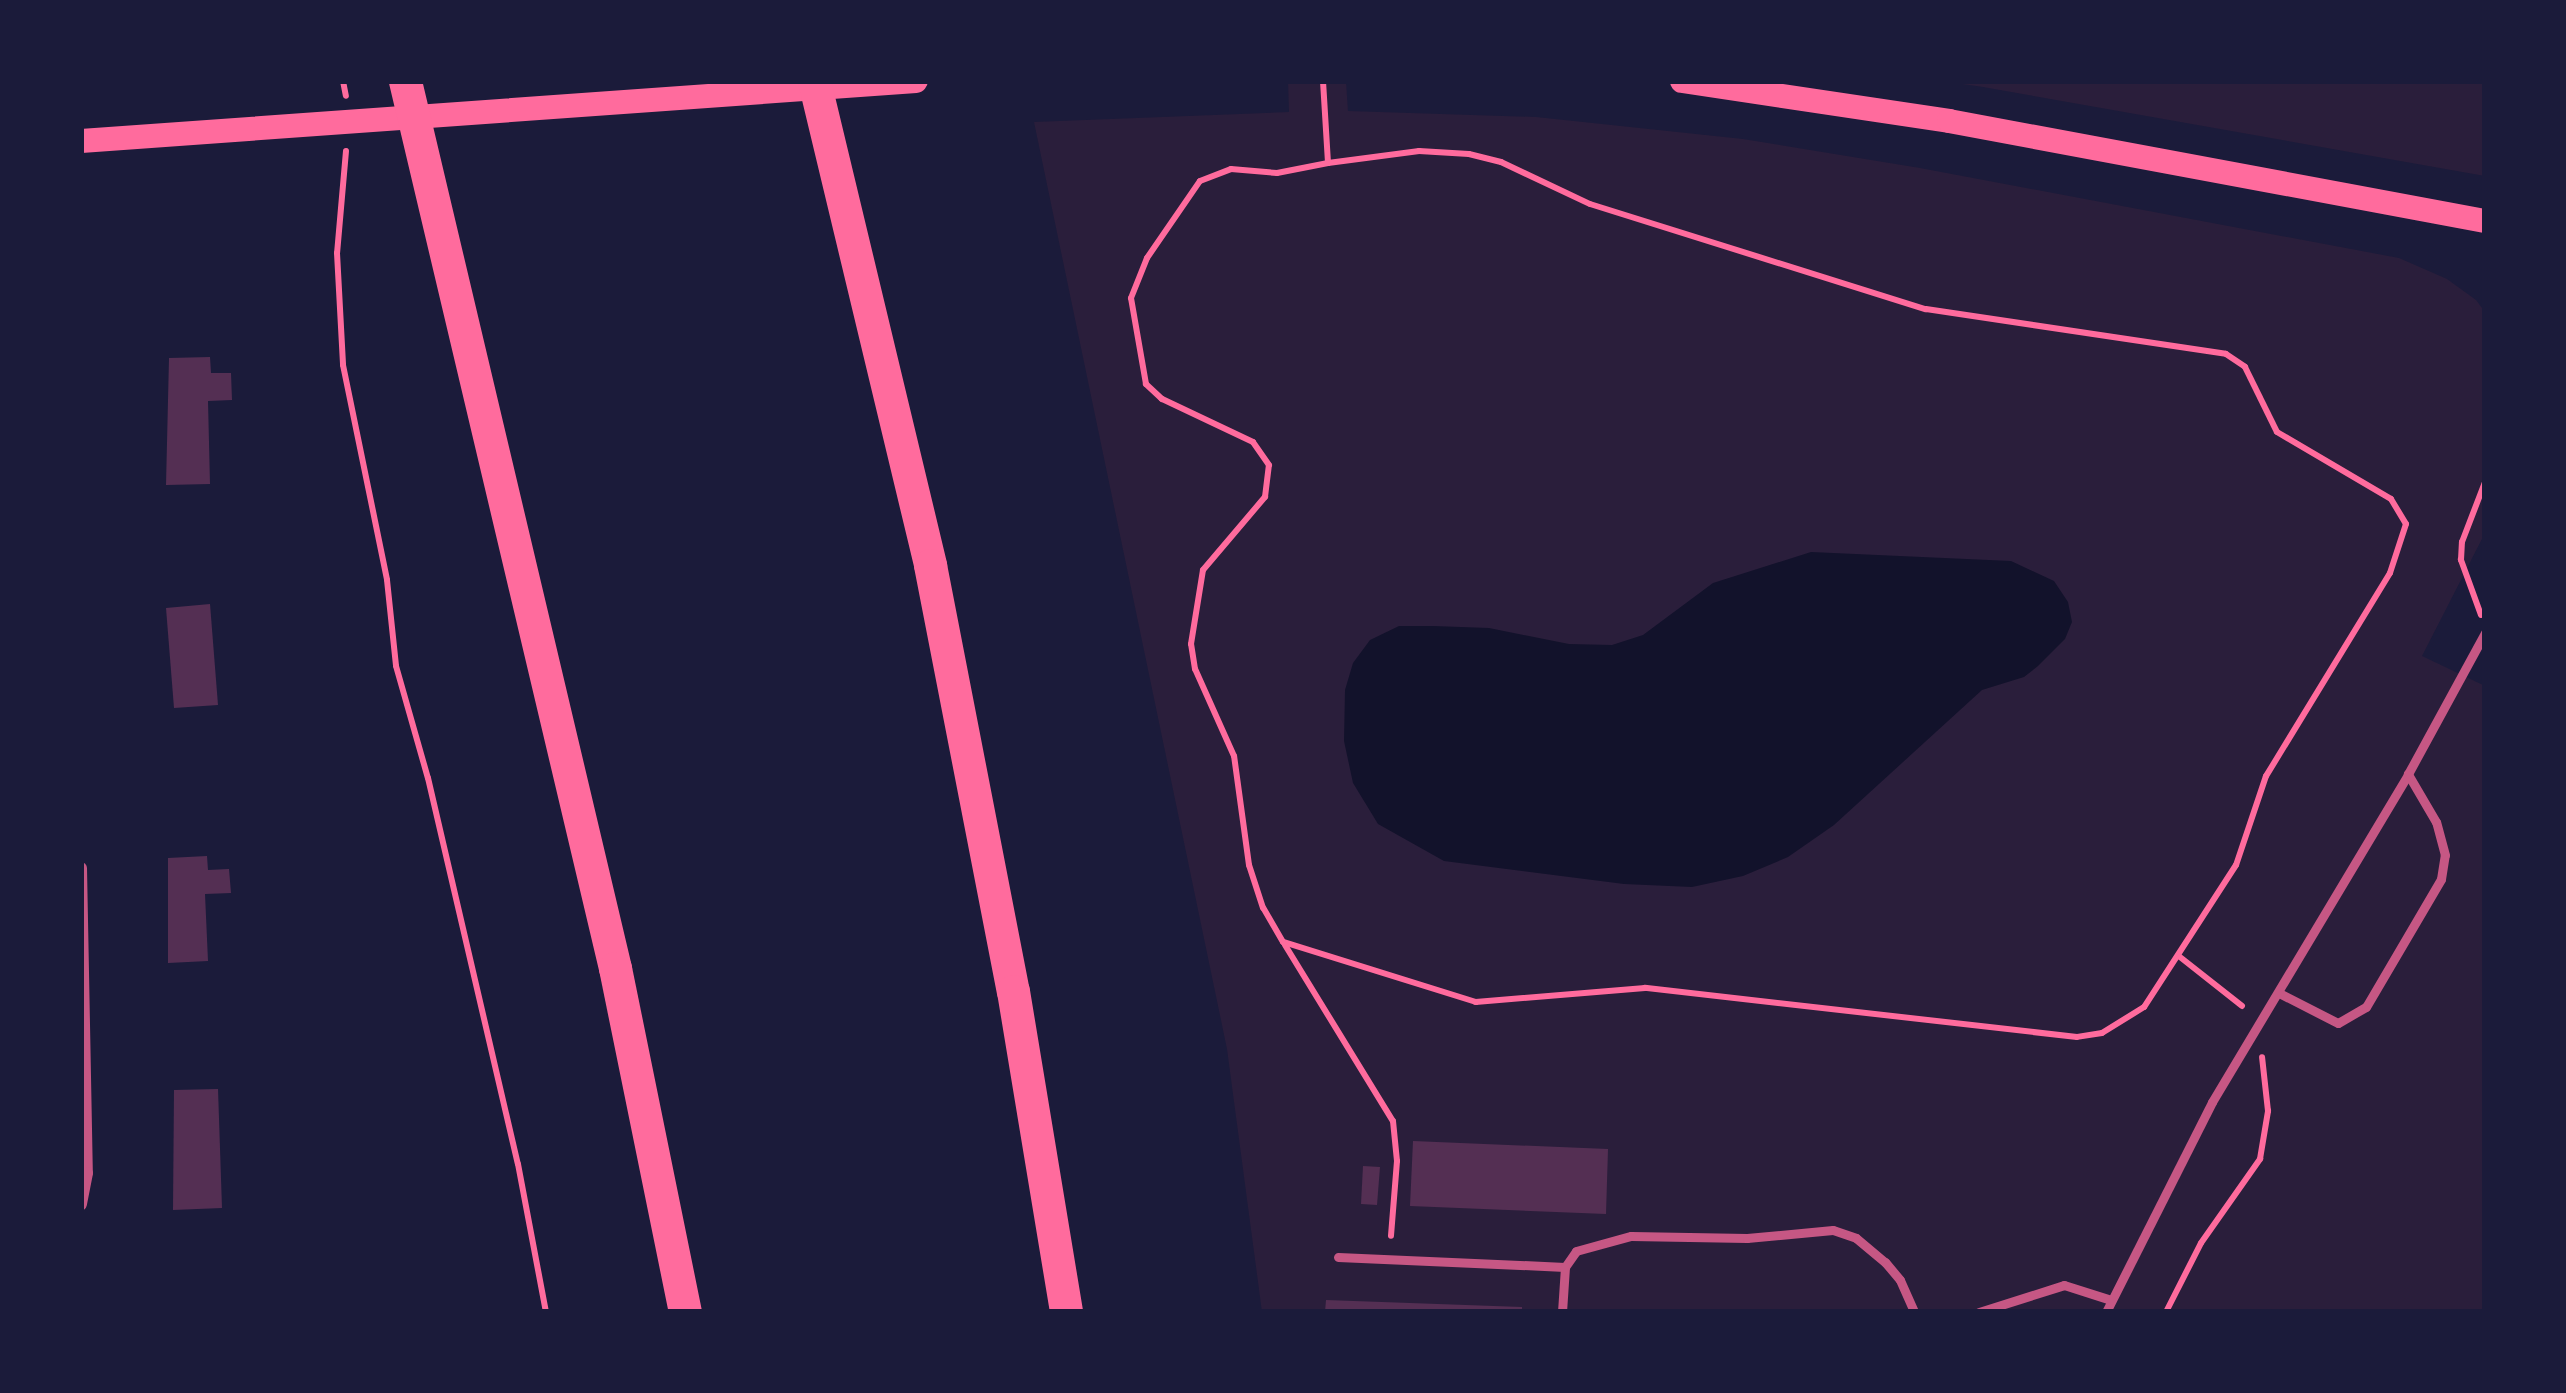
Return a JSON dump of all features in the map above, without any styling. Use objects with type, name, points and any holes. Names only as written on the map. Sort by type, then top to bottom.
[{"type":"highway","points":[[405,81],[620,988],[685,1312]]},
{"type":"highway","points":[[814,81],[930,565],[1012,991],[1066,1312]]},
{"type":"main road","points":[[1682,81],[1949,121],[2485,221]]},
{"type":"main road","points":[[81,141],[904,82]]},
{"type":"street","points":[[81,868],[85,1185],[81,1204]]},
{"type":"lane","points":[[2106,1312],[2212,1102],[2408,774],[2485,633]]},
{"type":"lane","points":[[2279,993],[2338,1023],[2366,1007],[2441,879],[2445,855],[2440,832],[2408,774]]},
{"type":"lane","points":[[1562,1312],[1565,1267],[1576,1250],[1630,1236],[1747,1238],[1833,1230],[1856,1238],[1885,1262],[1900,1280],[1914,1312]]},
{"type":"lane","points":[[1339,1257],[1565,1267]]},
{"type":"lane","points":[[1979,1312],[2064,1285],[2111,1300]]},
{"type":"path","points":[[1323,81],[1328,163]]},
{"type":"path","points":[[343,123],[338,253],[343,365],[374,503],[396,666],[507,1119],[545,1312]]},
{"type":"path","points":[[1283,942],[1476,1002],[1645,988],[2078,1037],[2125,1022],[2144,1007],[2180,957],[2236,865],[2266,776],[2390,573],[2407,524],[2391,499],[2277,432],[2245,367],[2226,355],[1926,309],[1589,204],[1501,162],[1469,154],[1419,151],[1277,173],[1213,172],[1178,211],[1133,283],[1131,298],[1146,385],[1162,399],[1253,442],[1269,465],[1265,496],[1202,570],[1191,644],[1195,669],[1234,756],[1249,865],[1263,908],[1283,942],[1393,1121],[1397,1161],[1388,1261]]},
{"type":"path","points":[[2485,482],[2467,524],[2462,560],[2485,623]]},
{"type":"path","points":[[2166,1312],[2200,1243],[2260,1160],[2268,1082],[2255,1034],[2238,998],[2180,957]]},
{"type":"shaded area","points":[[1288,81],[1346,81],[1348,111],[1536,117],[1743,139],[1920,168],[2399,258],[2447,279],[2476,300],[2485,312],[2485,533],[2422,656],[2485,686],[2485,1312],[1262,1312],[1227,1049],[1034,122],[1289,112]]},
{"type":"shaded area","points":[[1942,81],[2485,81],[2485,176],[1983,87]]},
{"type":"shaded area","points":[[1811,552],[2011,561],[2054,581],[2068,602],[2072,622],[2065,639],[2038,666],[2024,677],[1982,690],[1834,825],[1788,857],[1743,876],[1692,887],[1624,884],[1444,861],[1378,824],[1353,783],[1344,741],[1345,690],[1353,663],[1370,640],[1399,626],[1433,626],[1489,628],[1569,644],[1612,645],[1643,635],[1713,583]]},
{"type":"building","points":[[210,357],[211,373],[231,373],[232,400],[208,401],[210,484],[166,485],[169,358]]},
{"type":"building","points":[[210,604],[218,705],[174,708],[166,608]]},
{"type":"building","points":[[207,856],[208,870],[229,869],[231,893],[205,894],[208,961],[168,963],[168,858]]},
{"type":"building","points":[[218,1089],[222,1208],[173,1210],[174,1090]]},
{"type":"building","points":[[1413,1141],[1608,1149],[1606,1214],[1410,1206]]},
{"type":"building","points":[[1363,1166],[1380,1167],[1377,1205],[1361,1204]]},
{"type":"building","points":[[1326,1300],[1522,1307],[1522,1312],[1325,1312]]}]
